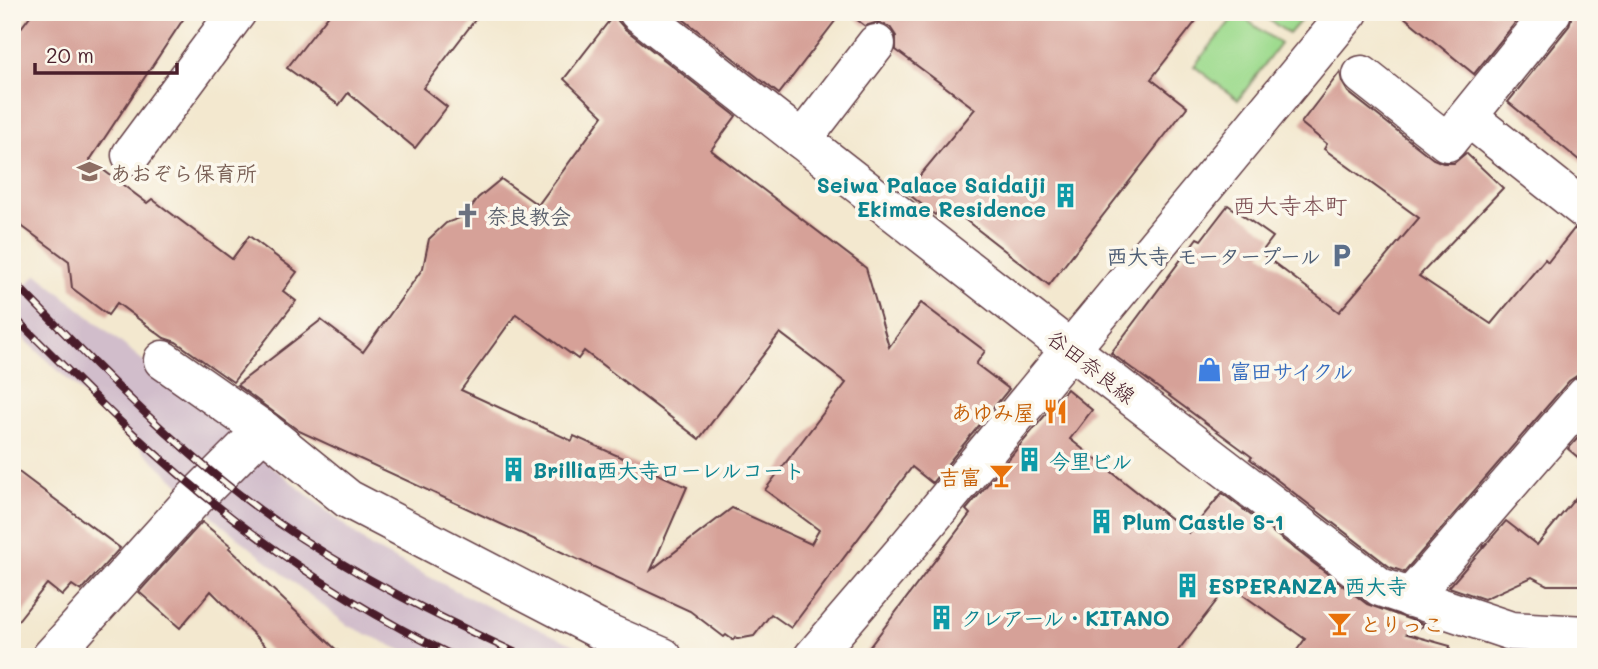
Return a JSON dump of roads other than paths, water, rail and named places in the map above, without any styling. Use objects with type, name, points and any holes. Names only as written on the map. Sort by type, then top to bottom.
[{"type":"street","points":[[131,155],[237,12]]},
{"type":"street","name":"谷田奈良線","points":[[638,12],[1380,587],[1511,631],[1586,635]]},
{"type":"street","points":[[813,657],[918,535],[1349,12]]},
{"type":"street","points":[[1362,75],[1447,142],[1552,12]]},
{"type":"street","points":[[802,141],[876,44]]},
{"type":"street","points":[[1468,117],[1586,211]]},
{"type":"street","points":[[163,360],[263,430],[348,499],[598,629],[663,657]]},
{"type":"street","points":[[1410,598],[1586,395]]},
{"type":"street","points":[[51,657],[190,503],[263,430]]},
{"type":"railway","points":[[12,280],[170,436],[238,494],[334,559],[396,594],[525,657]]},
{"type":"railway","points":[[12,315],[163,461],[241,524],[324,583],[456,657]]},
{"type":"place","name":"あおぞら保育所","points":[[90,172]]},
{"type":"place","name":"Seiwa Palace Saidaiji Ekimae Residence","points":[[1066,196]]},
{"type":"place","name":"奈良教会","points":[[467,215]]},
{"type":"place","name":"西大寺 モータープール","points":[[1341,255]]},
{"type":"place","name":"富田サイクル","points":[[1210,370]]},
{"type":"place","name":"あゆみ屋","points":[[1055,411]]},
{"type":"place","name":"今里ビル","points":[[1029,460]]},
{"type":"place","name":"Brillia西大寺ローレルコート","points":[[513,469]]},
{"type":"place","name":"吉富","points":[[1001,476]]},
{"type":"place","name":"Plum Castle S-1","points":[[1102,521]]},
{"type":"place","name":"ESPERANZA 西大寺","points":[[1188,585]]},
{"type":"place","name":"クレアール・KITANO","points":[[941,617]]},
{"type":"place","name":"とりっこ","points":[[1340,623]]},
{"type":"district","name":"西大寺本町","points":[[1290,205]]}]
